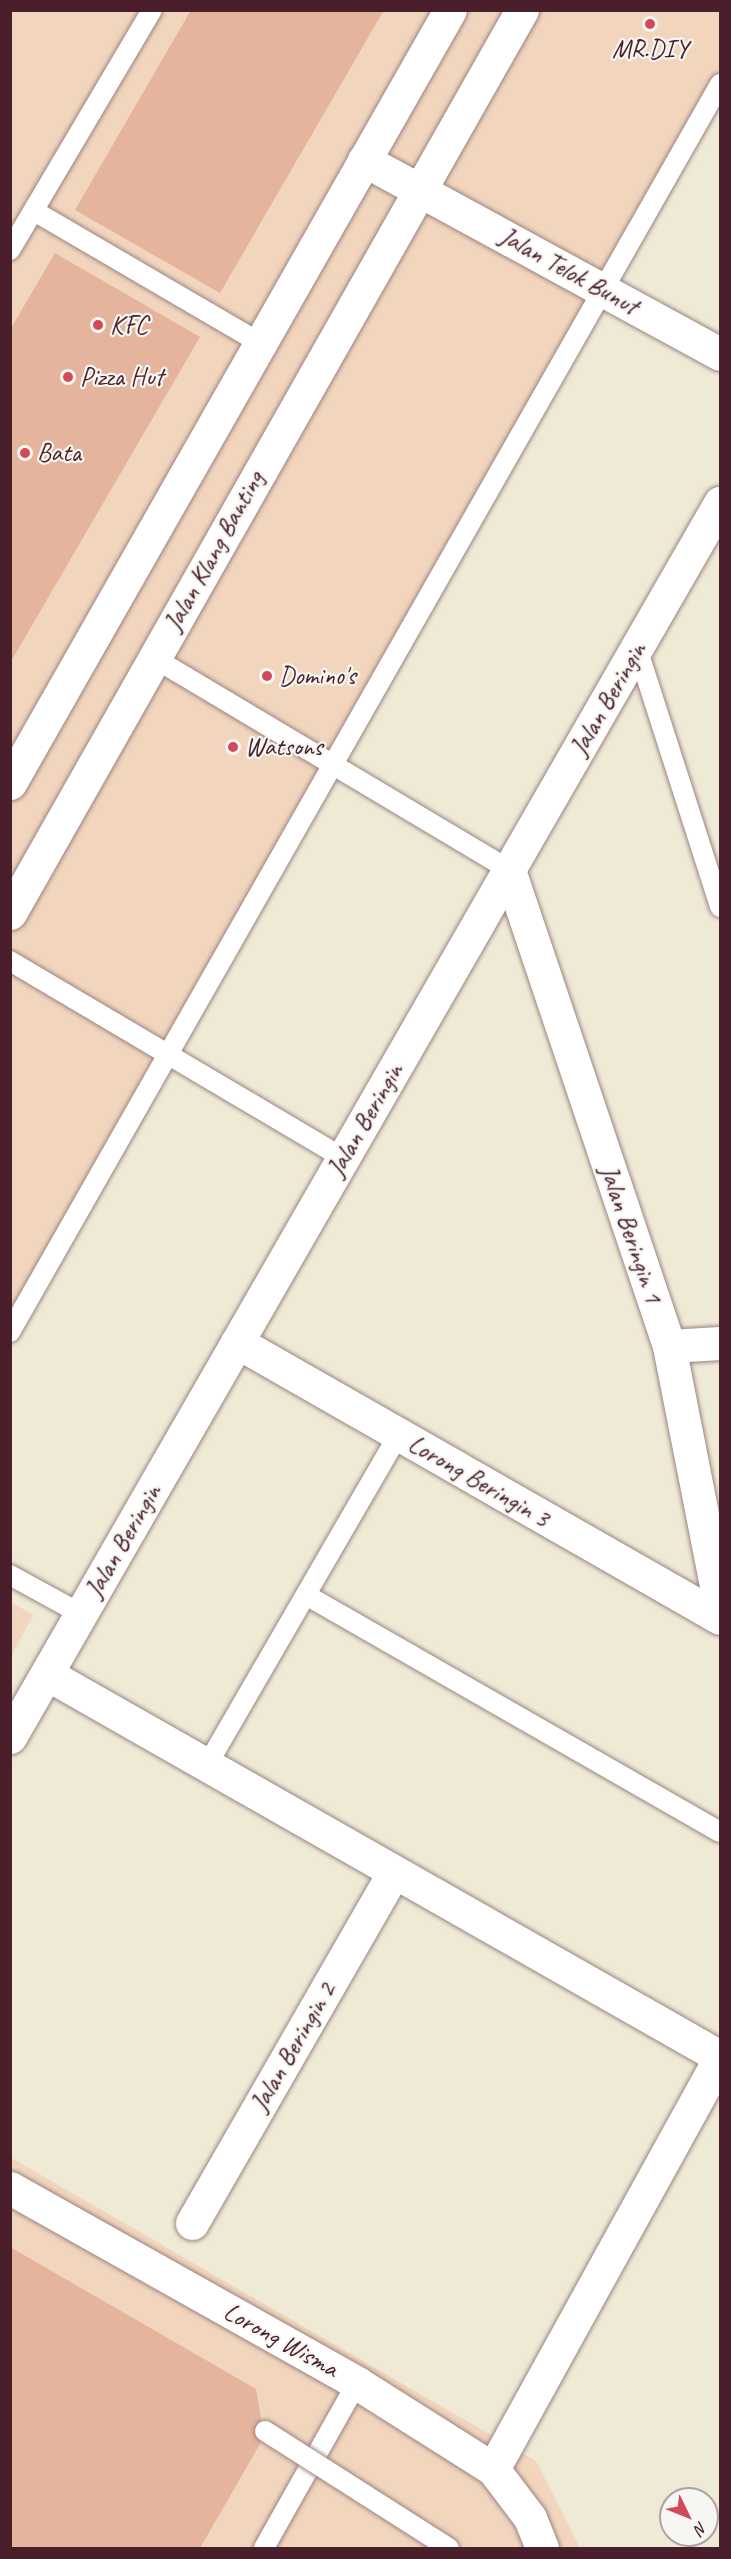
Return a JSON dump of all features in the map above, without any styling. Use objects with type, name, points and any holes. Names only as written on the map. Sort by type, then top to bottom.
[{"type":"main road","points":[[10,783],[450,10]]},
{"type":"main road","name":"Jalan Klang Banting","points":[[10,913],[418,189],[522,10]]},
{"type":"main road","name":"Jalan Telok Bunut","points":[[364,160],[720,354]]},
{"type":"main road","name":"Jalan Beringin","points":[[10,1737],[720,503]]},
{"type":"main road","name":"Jalan Beringin 1","points":[[509,870],[669,1346],[716,1540],[720,1606]]},
{"type":"main road","name":"Lorong Beringin 3","points":[[237,1342],[720,1618]]},
{"type":"main road","points":[[669,1346],[720,1343]]},
{"type":"main road","points":[[47,1674],[720,2057],[493,2469]]},
{"type":"main road","name":"Jalan Beringin 2","points":[[192,2223],[394,1872]]},
{"type":"main road","name":"Lorong Wisma","points":[[10,2188],[357,2383],[493,2469],[530,2518],[542,2548]]},
{"type":"lane","points":[[14,238],[34,211],[152,10]]},
{"type":"lane","points":[[10,1332],[720,84]]},
{"type":"lane","points":[[34,211],[260,343]]},
{"type":"lane","points":[[637,648],[720,907]]},
{"type":"lane","points":[[154,658],[331,768],[509,870]]},
{"type":"lane","points":[[10,961],[343,1158]]},
{"type":"lane","points":[[207,1765],[398,1435]]},
{"type":"lane","points":[[10,1575],[81,1614]]},
{"type":"lane","points":[[306,1595],[720,1832]]},
{"type":"lane","points":[[264,2548],[357,2383]]},
{"type":"lane","points":[[265,2431],[449,2548]]},
{"type":"shaded area","points":[[11,11],[720,11],[720,98],[11,1333]]},
{"type":"shaded area","points":[[11,1602],[33,1615],[11,1657]]},
{"type":"shaded area","points":[[10,2157],[536,2461],[580,2548],[11,2548]]},
{"type":"building","points":[[191,10],[384,10],[220,293],[75,210]]},
{"type":"building","points":[[55,253],[200,337],[10,663],[10,330]]},
{"type":"building","points":[[10,2247],[256,2389],[264,2437],[200,2548],[10,2548]]},
{"type":"place","name":"MR.DIY","points":[[650,24]]},
{"type":"place","name":"KFC","points":[[98,325]]},
{"type":"place","name":"Pizza Hut","points":[[68,377]]},
{"type":"place","name":"Bata","points":[[25,453]]},
{"type":"place","name":"Domino's","points":[[267,676]]},
{"type":"place","name":"Watsons","points":[[233,747]]}]
